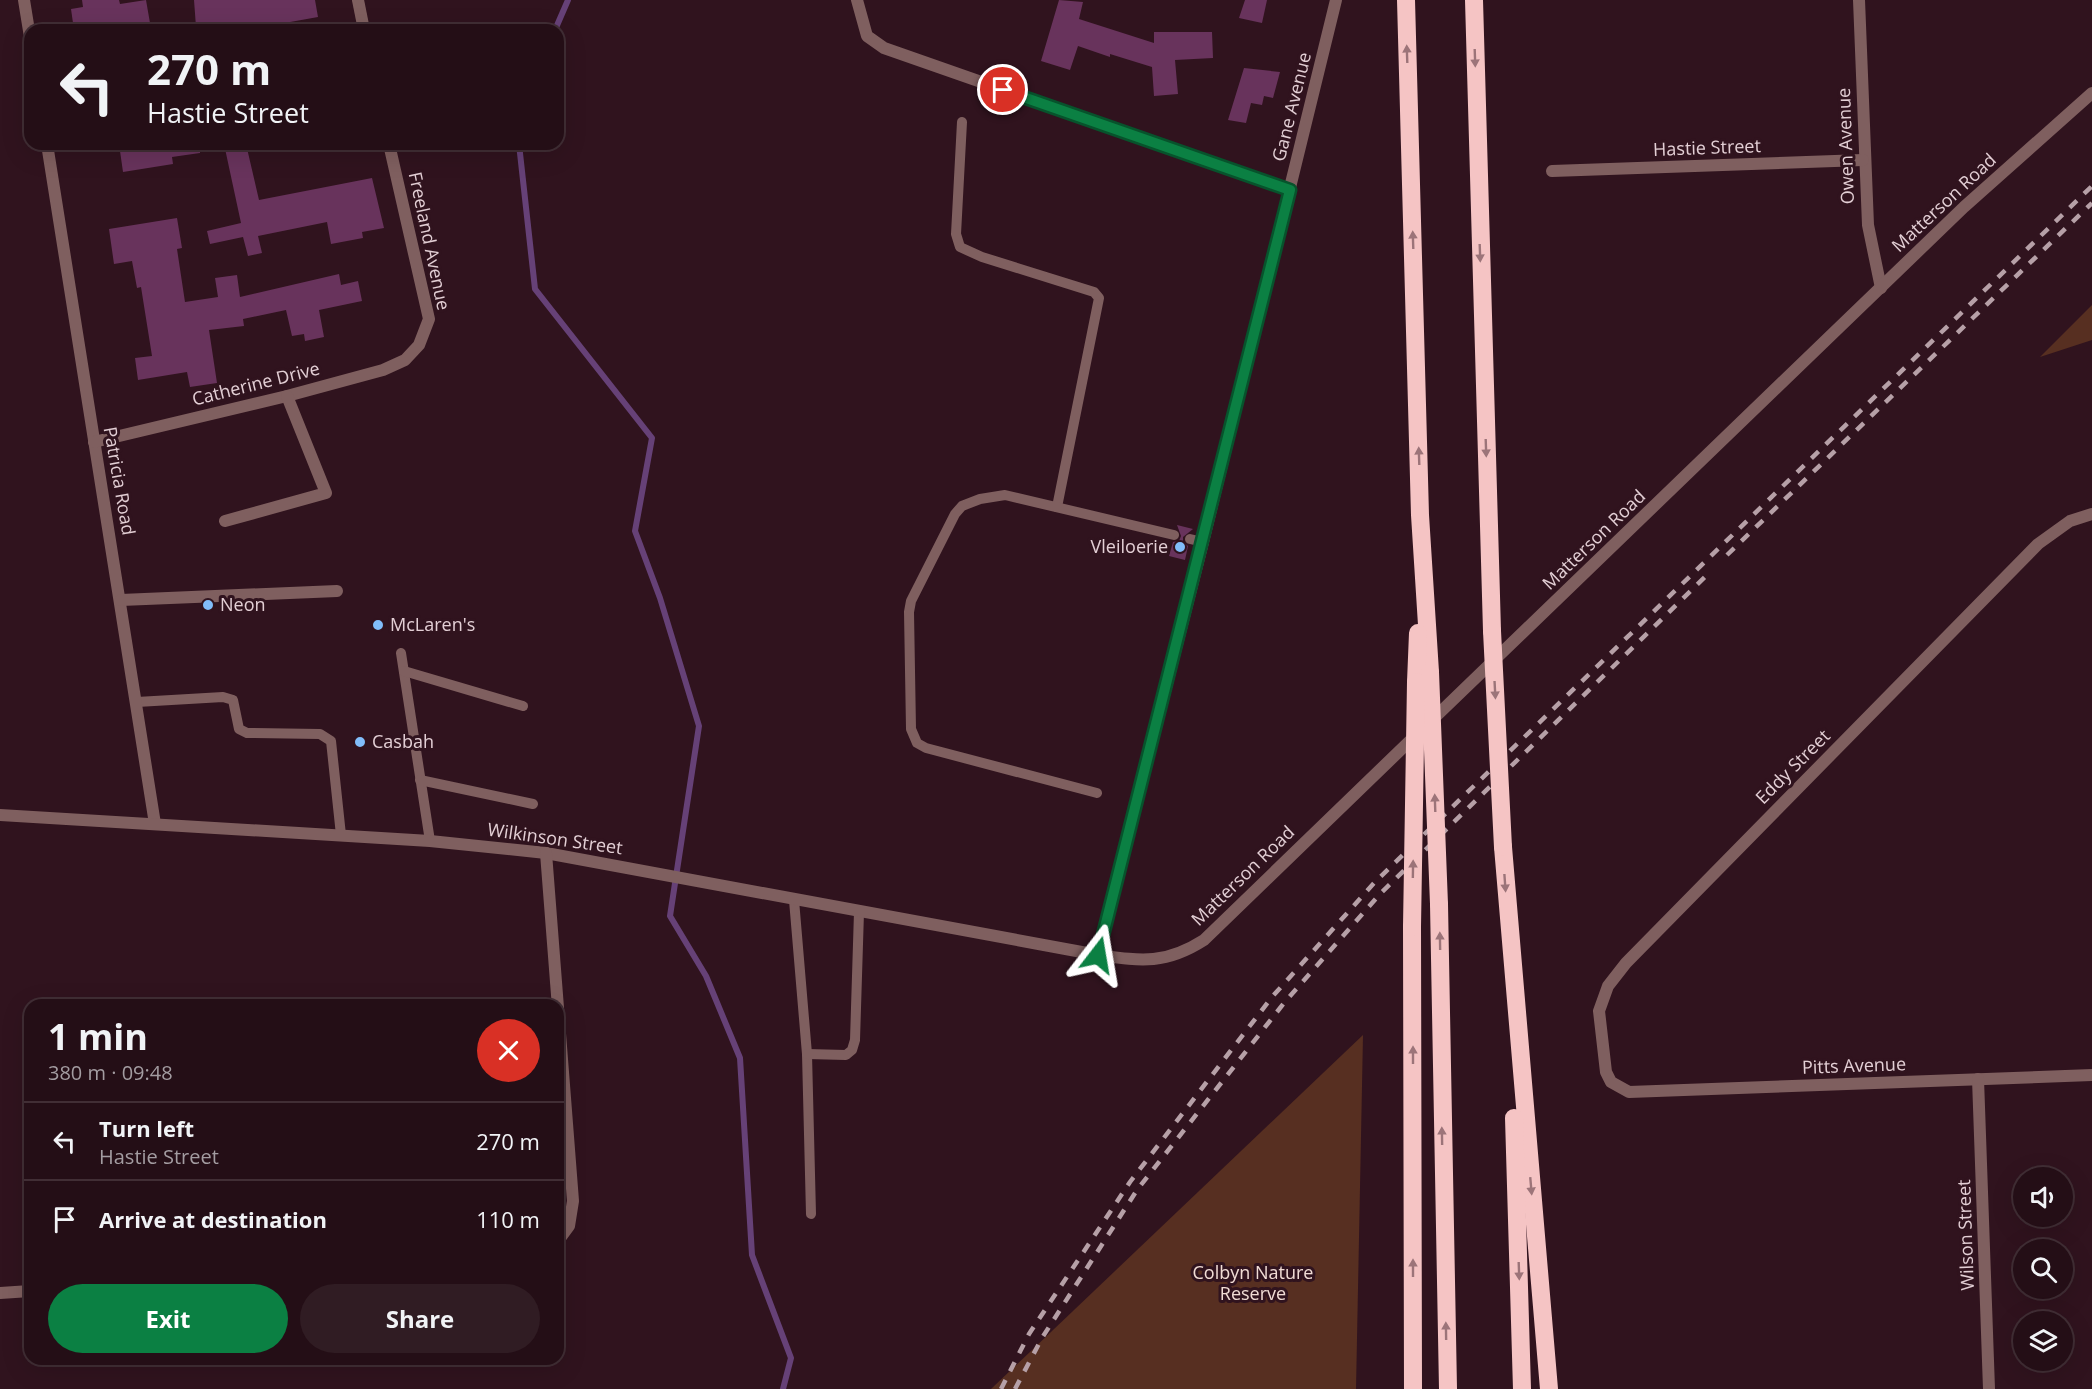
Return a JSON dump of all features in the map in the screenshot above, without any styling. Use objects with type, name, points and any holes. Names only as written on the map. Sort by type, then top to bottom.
[{"type":"highway","points":[[1406,0],[1423,677],[1439,904],[1448,1389]]},
{"type":"highway","points":[[1474,0],[1492,631],[1507,918],[1522,1389]]},
{"type":"highway","points":[[1413,1389],[1412,927],[1423,677]]},
{"type":"highway","points":[[1507,918],[1549,1389]]},
{"type":"street","points":[[24,0],[28,24]]},
{"type":"street","points":[[358,0],[363,24]]},
{"type":"street","points":[[857,0],[867,36],[878,45],[1290,190]]},
{"type":"street","name":"Gane Avenue","points":[[1098,955],[1203,542],[1336,0]]},
{"type":"street","name":"Owen Avenue","points":[[1859,0],[1863,160],[1868,225],[1881,288]]},
{"type":"street","name":"Matterson Road","points":[[1098,955],[1151,961],[1177,953],[1204,940],[1964,207],[2092,93]]},
{"type":"street","name":"Patricia Road","points":[[48,150],[156,824]]},
{"type":"street","name":"Freeland Avenue","points":[[390,150],[429,319],[419,345]]},
{"type":"street","name":"Hastie Street","points":[[1552,171],[1863,160]]},
{"type":"street","name":"Catherine Drive","points":[[94,442],[288,396],[383,370],[405,360],[419,345]]},
{"type":"street","points":[[225,521],[326,493],[288,396]]},
{"type":"street","name":"Eddy Street","points":[[1618,1088],[1611,1082],[1606,1072],[1599,1011],[1613,977],[2038,544],[2070,521],[2092,514]]},
{"type":"street","points":[[121,600],[337,591]]},
{"type":"street","name":"Wilkinson Street","points":[[0,815],[430,841],[546,853],[1098,955]]},
{"type":"street","points":[[546,853],[557,999]]},
{"type":"street","name":"Pitts Avenue","points":[[1618,1088],[1639,1093],[2092,1075]]},
{"type":"street","name":"Wilson Street","points":[[1978,1079],[1989,1389]]},
{"type":"street","points":[[564,1085],[573,1215],[564,1232]]},
{"type":"street","points":[[0,1293],[24,1291]]},
{"type":"lane","points":[[962,122],[956,234],[960,247],[982,257],[1094,292],[1099,298],[1057,507]]},
{"type":"lane","points":[[1097,793],[926,748],[917,743],[912,733],[909,612],[911,601],[955,514],[962,506],[998,495],[1174,535]]},
{"type":"lane","points":[[1190,539],[1203,542]]},
{"type":"lane","points":[[401,653],[430,841]]},
{"type":"lane","points":[[404,671],[523,706]]},
{"type":"lane","points":[[137,702],[223,697],[233,700],[239,729],[247,733],[320,734],[331,741],[342,835]]},
{"type":"lane","points":[[420,780],[533,804]]},
{"type":"lane","points":[[794,900],[807,1054],[811,1214]]},
{"type":"lane","points":[[807,1054],[846,1055],[852,1050],[855,1040],[859,912]]},
{"type":"green space","points":[[2092,305],[2092,340],[2040,357]]},
{"type":"green space","name":"Colbyn Nature Reserve","points":[[1363,1035],[1356,1389],[991,1389]]},
{"type":"building","points":[[82,0],[119,0],[120,4],[146,0],[150,23],[73,24],[71,9],[83,7]]},
{"type":"building","points":[[194,0],[315,0],[318,17],[279,24],[196,24]]},
{"type":"building","points":[[1059,0],[1083,2],[1079,19],[1154,43],[1154,32],[1212,32],[1213,58],[1175,60],[1178,94],[1154,96],[1152,67],[1110,54],[1110,57],[1078,46],[1070,70],[1041,61]]},
{"type":"building","points":[[1245,0],[1267,0],[1262,23],[1239,18]]},
{"type":"building","points":[[1244,68],[1280,72],[1273,98],[1264,96],[1262,105],[1251,103],[1246,123],[1228,120]]},
{"type":"building","points":[[120,150],[200,150],[200,153],[172,157],[173,164],[123,172]]},
{"type":"building","points":[[225,150],[247,150],[259,200],[372,178],[384,228],[362,232],[363,238],[331,244],[327,222],[258,236],[262,253],[248,256],[243,237],[210,244],[207,231],[241,223]]},
{"type":"building","points":[[177,218],[182,248],[177,249],[185,302],[218,297],[215,278],[237,275],[240,297],[339,274],[341,285],[358,281],[362,301],[319,310],[324,337],[305,341],[304,334],[292,336],[286,310],[243,319],[244,326],[209,330],[217,383],[190,387],[187,372],[138,380],[135,358],[152,356],[141,287],[137,288],[132,261],[114,264],[109,229]]},
{"type":"building","name":"Vleiloerie","points":[[1177,525],[1193,529],[1183,537],[1183,542],[1188,546],[1185,560],[1169,556],[1173,542],[1179,541],[1181,536]]},
{"type":"waterway","points":[[558,24],[568,0]]},
{"type":"waterway","points":[[520,150],[535,289],[652,438],[635,531],[660,598],[699,726],[670,916],[706,976],[740,1058],[752,1255],[791,1358],[783,1389]]},
{"type":"railway","points":[[1001,1389],[1029,1334],[1130,1182],[1272,997],[1375,882],[2092,186]]},
{"type":"railway","points":[[1727,555],[2092,203]]},
{"type":"railway","points":[[1015,1389],[1042,1338],[1137,1190],[1284,1003],[1380,894],[1706,576]]},
{"type":"place","name":"Vleiloerie","points":[[1180,547]]},
{"type":"place","name":"Neon","points":[[208,605]]},
{"type":"place","name":"McLaren's","points":[[378,625]]},
{"type":"place","name":"Casbah","points":[[360,742]]},
{"type":"route","points":[[1003,90],[1290,190],[1098,955]]}]
